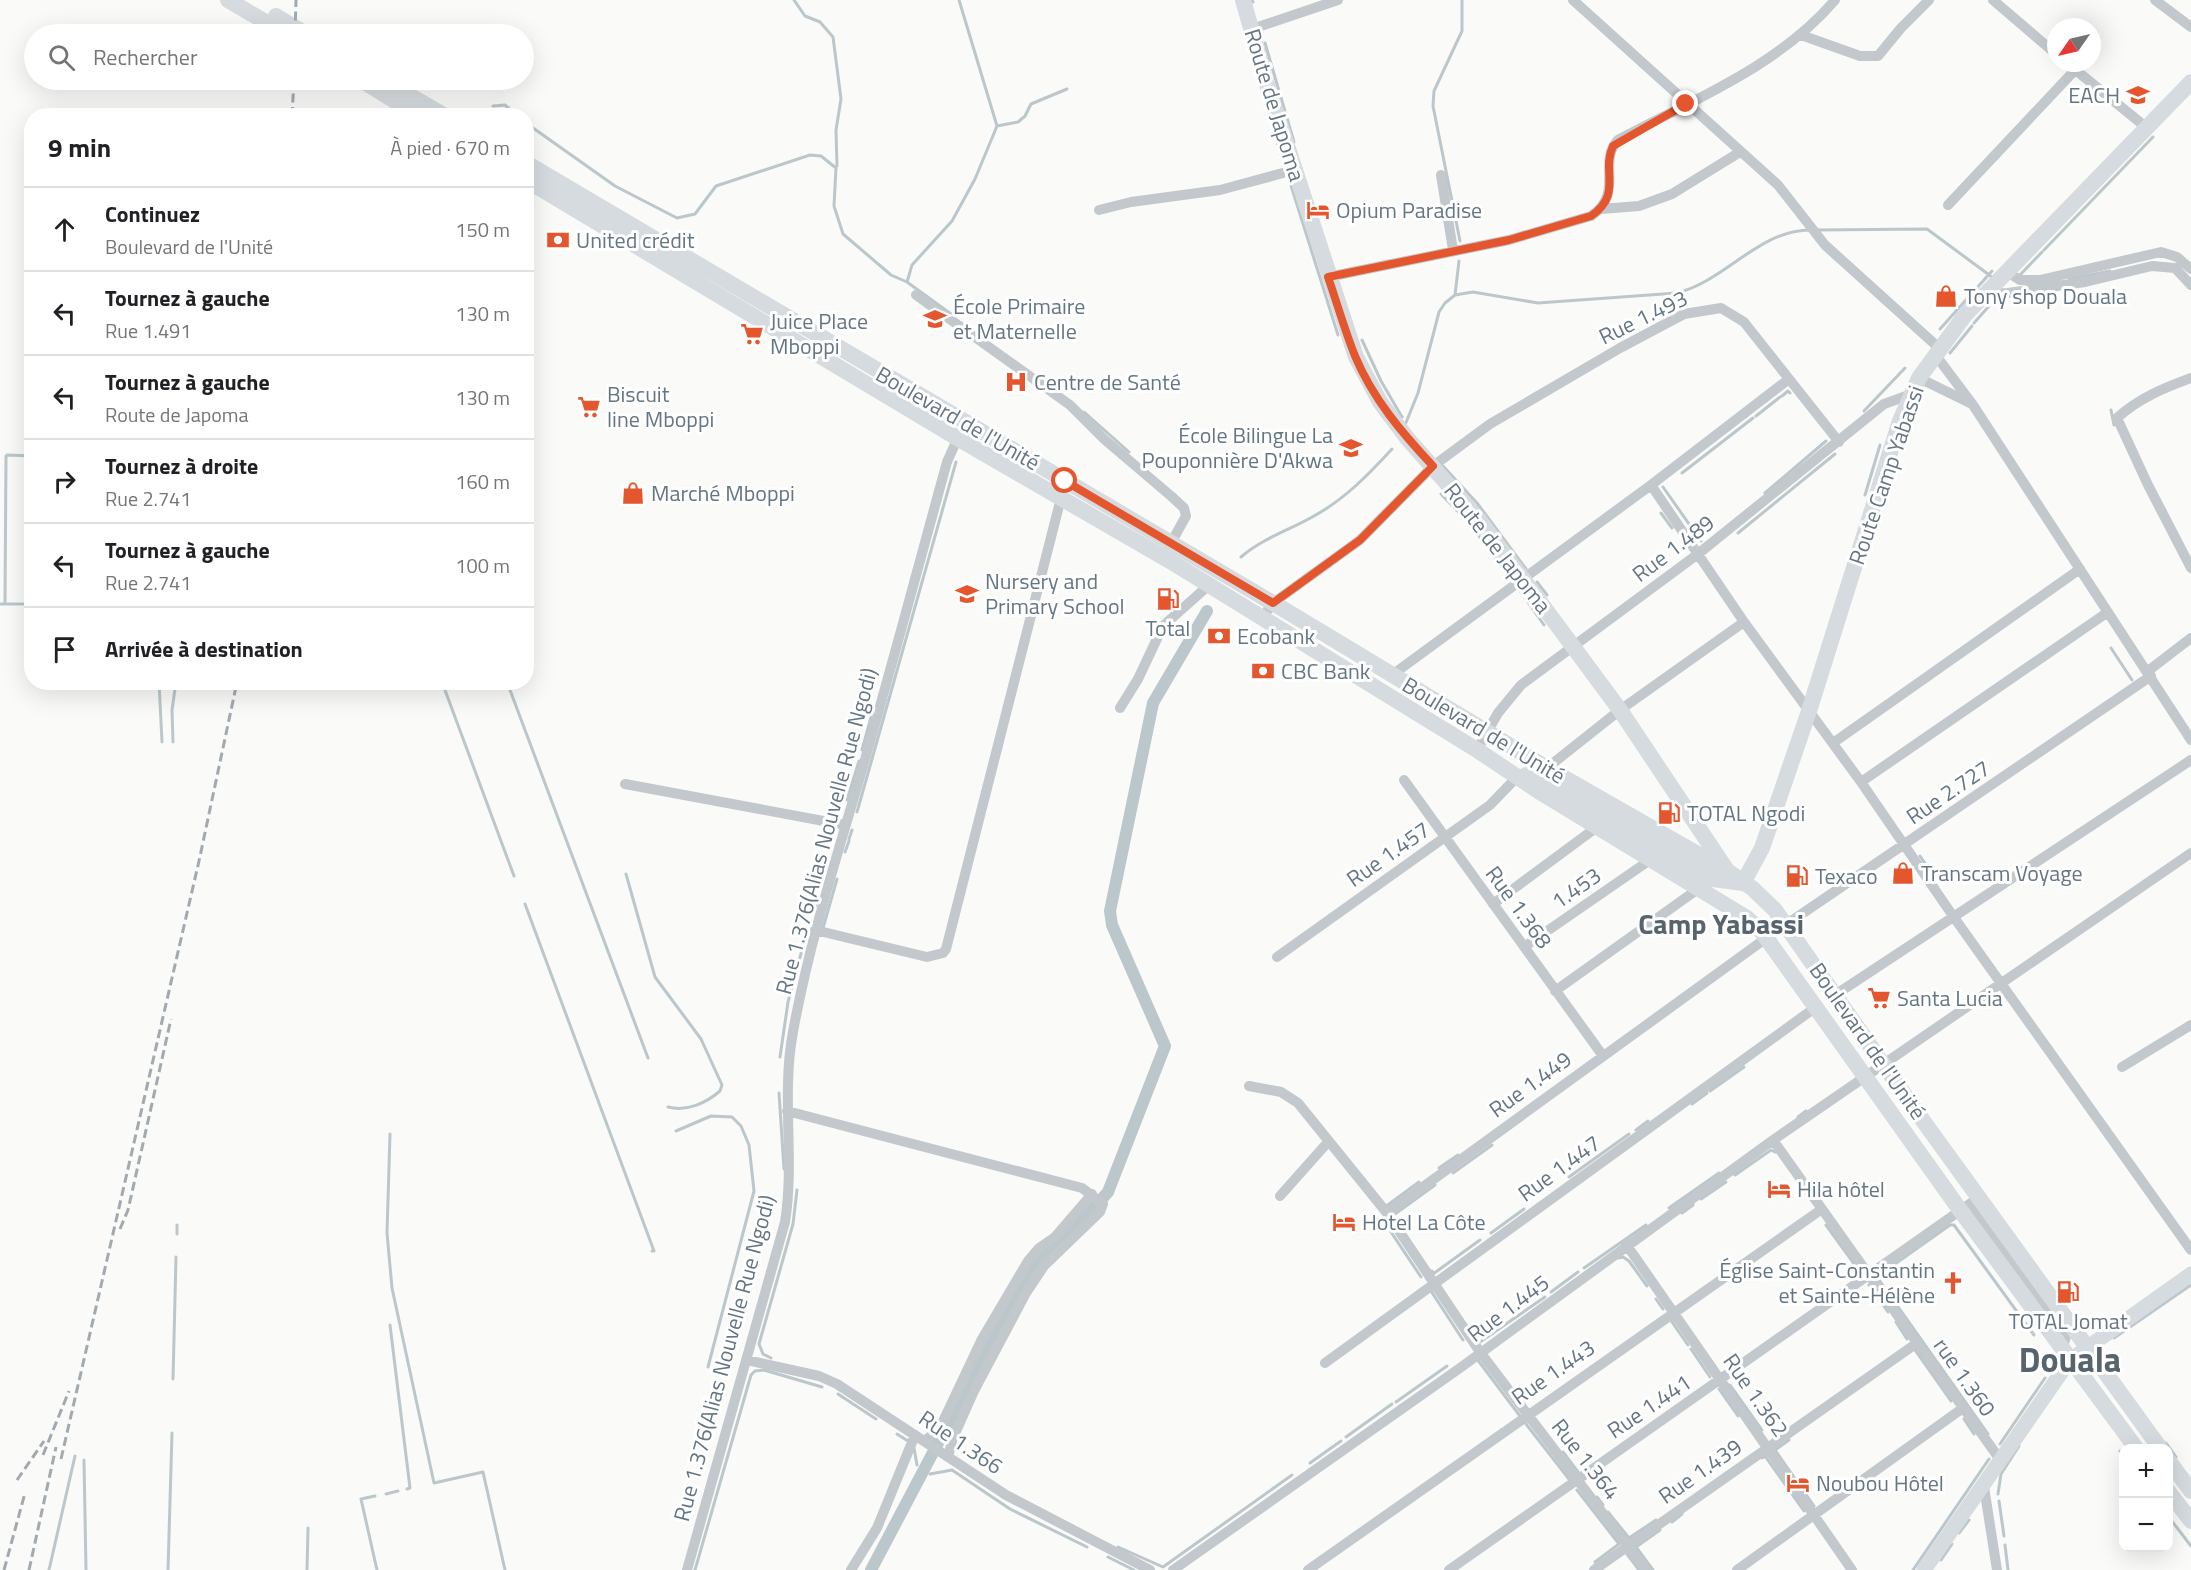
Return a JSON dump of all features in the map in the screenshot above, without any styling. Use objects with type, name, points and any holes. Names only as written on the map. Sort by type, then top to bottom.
[{"type":"main road","points":[[228,0],[251,6],[286,24]]},
{"type":"main road","name":"Route de Japoma","points":[[1243,0],[1328,277],[1356,357],[1380,402],[1394,423],[1480,520],[1524,579],[1620,710],[1729,872]]},
{"type":"main road","points":[[251,6],[274,24]]},
{"type":"main road","name":"Route Camp Yabassi","points":[[1743,883],[1762,848],[1809,711],[1909,395],[1936,351],[1997,282],[2191,82]]},
{"type":"main road","points":[[377,90],[406,108]]},
{"type":"main road","points":[[400,90],[431,108]]},
{"type":"main road","name":"Boulevard de l'Unité","points":[[534,168],[1273,603],[1547,768],[1729,872],[1767,901],[1883,1065],[1969,1207],[2070,1360],[2132,1444]]},
{"type":"main road","name":"Boulevard de l'Unité","points":[[534,185],[957,438],[1209,585],[1747,918],[1762,932],[1865,1077],[2085,1348],[2156,1444]]},
{"type":"main road","points":[[1517,777],[1531,776],[1549,784],[1700,874],[1724,881],[1743,883]]},
{"type":"main road","points":[[1924,1570],[1984,1487],[2070,1360],[2191,1274]]},
{"type":"main road","points":[[2173,1466],[2191,1491]]},
{"type":"main road","points":[[2173,1496],[2191,1521]]},
{"type":"street","points":[[1252,29],[1338,0]]},
{"type":"street","points":[[1573,0],[1778,185],[1806,224],[1829,249],[1936,351],[2150,673],[2191,740]]},
{"type":"street","points":[[1328,277],[1557,227],[1591,216],[1601,209],[1610,190],[1610,152],[1613,146],[1768,58],[1801,35],[1835,0]]},
{"type":"street","points":[[1801,35],[1860,56],[1878,56],[1929,0]]},
{"type":"street","points":[[1994,0],[2047,46]]},
{"type":"street","points":[[2155,0],[2191,27]]},
{"type":"street","points":[[1948,205],[2066,72]]},
{"type":"street","points":[[2078,72],[2147,128]]},
{"type":"street","points":[[1601,209],[1639,206],[1672,194],[1740,152]]},
{"type":"street","points":[[1099,210],[1131,202],[1220,190],[1294,170]]},
{"type":"street","points":[[1441,176],[1453,250]]},
{"type":"street","points":[[1997,282],[2040,280],[2161,252],[2177,257],[2191,269]]},
{"type":"street","points":[[1997,282],[2008,293],[2085,282],[2152,266],[2175,268],[2191,285]]},
{"type":"street","points":[[916,295],[1070,405],[1104,439],[1184,508],[1186,516],[1170,543]]},
{"type":"street","name":"Rue 1.493","points":[[1262,618],[1273,603],[1360,540],[1433,466],[1490,424],[1545,390],[1684,315],[1711,308],[1721,308],[1744,322],[1839,442]]},
{"type":"street","points":[[1919,378],[1973,405]]},
{"type":"street","points":[[2191,378],[2131,405],[2117,418],[2148,485],[2191,568]]},
{"type":"street","points":[[1392,675],[1651,485],[1789,379]]},
{"type":"street","name":"Rue 1.489","points":[[1477,750],[1521,684],[1698,554],[1884,404],[1909,395]]},
{"type":"street","name":"Rue 1.376(Alias Nouvelle Rue Ngodi)","points":[[687,1570],[785,1222],[789,1195],[787,1111],[792,1033],[815,930],[947,462],[965,423]]},
{"type":"street","points":[[1651,485],[1744,621],[1861,782],[1953,916],[2191,1250]]},
{"type":"street","points":[[815,930],[927,957],[946,949],[1061,498]]},
{"type":"street","points":[[1833,743],[2080,569]]},
{"type":"street","points":[[1120,708],[1163,626],[1209,585]]},
{"type":"street","points":[[1861,782],[2109,612]]},
{"type":"street","points":[[1547,768],[1620,710],[1744,621]]},
{"type":"street","name":"Rue 2.727","points":[[1765,939],[1905,845],[2150,673],[2191,638]]},
{"type":"street","points":[[1835,995],[2191,760]]},
{"type":"street","name":"Rue 1.457","points":[[1277,957],[1490,805],[1517,777]]},
{"type":"street","name":"Rue 1.368","points":[[1404,780],[1603,1056]]},
{"type":"street","points":[[625,784],[845,825]]},
{"type":"street","points":[[1493,904],[1597,827]]},
{"type":"street","name":"Rue 1.445","points":[[1173,1570],[1354,1444],[1773,1140],[2191,853]]},
{"type":"street","name":"1.453","points":[[1524,948],[1650,860]]},
{"type":"street","points":[[1555,991],[1698,889]]},
{"type":"street","name":"Rue 1.449","points":[[1387,1213],[1765,939]]},
{"type":"street","name":"Rue 1.447","points":[[1324,1362],[1816,1007]]},
{"type":"street","points":[[2122,1067],[2191,1025]]},
{"type":"street","points":[[1249,1086],[1287,1095],[1298,1103],[1387,1213],[1435,1281]]},
{"type":"street","points":[[787,1111],[1082,1188],[1097,1198],[1100,1212],[1044,1266],[1026,1293],[974,1391],[953,1438],[948,1457]]},
{"type":"street","name":"rue 1.360","points":[[1773,1140],[2001,1461]]},
{"type":"street","points":[[1280,1196],[1328,1142]]},
{"type":"street","points":[[851,1570],[877,1528],[920,1438],[939,1430],[982,1339],[1028,1261],[1039,1248],[1055,1237],[1097,1198]]},
{"type":"street","points":[[1969,1207],[1976,1211],[2066,1337],[2064,1343],[2059,1341],[1970,1217],[1969,1207]]},
{"type":"street","name":"Rue 1.441","points":[[1449,1570],[1577,1478],[1722,1381],[1869,1274],[1969,1207]]},
{"type":"street","name":"Rue 1.443","points":[[1308,1570],[1673,1311],[1822,1209]]},
{"type":"street","name":"Rue 1.362","points":[[1626,1245],[1768,1446],[1852,1570]]},
{"type":"street","name":"Rue 1.364","points":[[1435,1281],[1480,1352],[1647,1570]]},
{"type":"street","name":"Rue 1.439","points":[[1594,1570],[1917,1342]]},
{"type":"street","name":"Rue 1.366","points":[[747,1360],[819,1376],[837,1384],[1006,1495],[1150,1570]]},
{"type":"street","points":[[1737,1570],[1963,1408]]},
{"type":"street","points":[[1984,1487],[1997,1570]]},
{"type":"waterway","points":[[794,0],[805,16],[820,22],[833,37],[841,99],[836,130],[837,166]]},
{"type":"waterway","points":[[907,282],[912,265],[952,221],[975,179],[997,126],[959,0]]},
{"type":"waterway","points":[[1460,241],[1433,106],[1434,91],[1462,31],[1462,0]]},
{"type":"waterway","points":[[1265,43],[1294,142]]},
{"type":"waterway","points":[[997,126],[1018,122],[1025,116],[1031,104],[1067,89]]},
{"type":"waterway","points":[[493,106],[505,105],[509,108]]},
{"type":"waterway","points":[[1272,125],[1285,167]]},
{"type":"waterway","points":[[534,129],[615,186],[677,218],[695,214],[716,186],[810,155],[821,156],[836,168],[834,206],[843,234],[891,275],[907,282],[951,314]]},
{"type":"waterway","points":[[2044,250],[2153,137]]},
{"type":"waterway","points":[[1288,176],[1338,335]]},
{"type":"waterway","points":[[1817,230],[1927,229],[1992,277]]},
{"type":"waterway","points":[[1405,425],[1418,393],[1439,312],[1455,295],[1473,292],[1538,303],[1677,293],[1711,278],[1774,238],[1792,232],[1810,230]]},
{"type":"waterway","points":[[2019,276],[2042,252]]},
{"type":"waterway","points":[[1455,295],[1459,261]]},
{"type":"waterway","points":[[1940,329],[1992,271]]},
{"type":"waterway","points":[[2069,279],[2110,271]]},
{"type":"waterway","points":[[1974,323],[1997,297]]},
{"type":"waterway","points":[[1950,353],[1972,326]]},
{"type":"waterway","points":[[1362,340],[1381,381],[1402,417]]},
{"type":"waterway","points":[[1864,411],[1905,368]]},
{"type":"waterway","points":[[1782,396],[1788,391],[1790,393]]},
{"type":"waterway","points":[[1756,416],[1780,397]]},
{"type":"waterway","points":[[2111,410],[2114,425]]},
{"type":"waterway","points":[[1084,412],[1129,452]]},
{"type":"waterway","points":[[1682,473],[1753,418]]},
{"type":"waterway","points":[[1765,493],[1826,441]]},
{"type":"waterway","points":[[1865,495],[1880,445]]},
{"type":"waterway","points":[[1241,557],[1258,545],[1336,502],[1392,449]]},
{"type":"waterway","points":[[1738,533],[1835,454]]},
{"type":"waterway","points":[[7,455],[24,456]]},
{"type":"waterway","points":[[5,602],[6,456]]},
{"type":"waterway","points":[[857,812],[956,462]]},
{"type":"waterway","points":[[1443,466],[1476,502]]},
{"type":"waterway","points":[[1663,487],[1701,541]]},
{"type":"waterway","points":[[1441,494],[1469,523],[1512,579]]},
{"type":"waterway","points":[[1477,503],[1526,569]]},
{"type":"waterway","points":[[1661,513],[1672,528]]},
{"type":"waterway","points":[[1537,582],[1547,595]]},
{"type":"waterway","points":[[1521,592],[1544,625]]},
{"type":"waterway","points":[[0,604],[24,604]]},
{"type":"waterway","points":[[871,1570],[1032,1265],[1075,1229],[1108,1192],[1165,1046],[1112,925],[1110,911],[1153,703],[1207,611]]},
{"type":"waterway","points":[[2111,648],[2132,680]]},
{"type":"waterway","points":[[159,690],[162,742]]},
{"type":"waterway","points":[[173,742],[172,710],[175,690]]},
{"type":"waterway","points":[[445,690],[514,876]]},
{"type":"waterway","points":[[510,690],[648,1058]]},
{"type":"waterway","points":[[862,750],[872,714]]},
{"type":"waterway","points":[[847,800],[859,761]]},
{"type":"waterway","points":[[849,839],[852,830]]},
{"type":"waterway","points":[[845,852],[849,841]]},
{"type":"waterway","points":[[1920,856],[1930,871]]},
{"type":"waterway","points":[[626,874],[655,977],[701,1039],[722,1085],[720,1091],[702,1103],[682,1108],[668,1107]]},
{"type":"waterway","points":[[823,928],[837,879]]},
{"type":"waterway","points":[[814,910],[818,897]]},
{"type":"waterway","points":[[525,904],[654,1251],[652,1251]]},
{"type":"waterway","points":[[780,1057],[788,1002],[802,950]]},
{"type":"waterway","points":[[1710,1091],[1744,1067]]},
{"type":"waterway","points":[[779,1093],[784,1169]]},
{"type":"waterway","points":[[1692,1104],[1707,1093]]},
{"type":"waterway","points":[[1798,1117],[1806,1111]]},
{"type":"waterway","points":[[676,1131],[711,1116],[732,1117],[741,1126],[749,1145],[754,1191],[708,1367]]},
{"type":"waterway","points":[[1636,1130],[1648,1121]]},
{"type":"waterway","points":[[390,1134],[387,1233],[392,1288],[434,1483],[483,1472],[505,1570]]},
{"type":"waterway","points":[[1569,1177],[1629,1134]]},
{"type":"waterway","points":[[1453,1173],[1492,1145]]},
{"type":"waterway","points":[[1735,1175],[1771,1150],[1775,1152]]},
{"type":"waterway","points":[[1439,1168],[1458,1155]]},
{"type":"waterway","points":[[1669,1208],[1719,1173]]},
{"type":"waterway","points":[[1385,1207],[1419,1182]]},
{"type":"waterway","points":[[1701,1199],[1726,1182]]},
{"type":"waterway","points":[[1395,1214],[1435,1185]]},
{"type":"waterway","points":[[771,1358],[763,1354],[759,1344],[793,1224],[797,1190]]},
{"type":"waterway","points":[[1682,1213],[1693,1205]]},
{"type":"waterway","points":[[1491,1233],[1524,1209]]},
{"type":"waterway","points":[[1385,1223],[1421,1277]]},
{"type":"waterway","points":[[177,1225],[177,1234]]},
{"type":"waterway","points":[[1584,1268],[1646,1225]]},
{"type":"waterway","points":[[1826,1225],[1860,1272]]},
{"type":"waterway","points":[[1878,1276],[1950,1225],[1954,1225],[2034,1335]]},
{"type":"waterway","points":[[1432,1271],[1433,1274],[1480,1240]]},
{"type":"waterway","points":[[173,1379],[176,1257]]},
{"type":"waterway","points":[[1618,1258],[1623,1257],[1629,1261],[1647,1286]]},
{"type":"waterway","points":[[1551,1292],[1578,1272]]},
{"type":"waterway","points":[[1877,1277],[1988,1434]]},
{"type":"waterway","points":[[1869,1285],[1888,1312]]},
{"type":"waterway","points":[[2114,1338],[2191,1285]]},
{"type":"waterway","points":[[1431,1291],[1463,1340]]},
{"type":"waterway","points":[[1478,1341],[1480,1342],[1545,1297]]},
{"type":"waterway","points":[[1656,1299],[1663,1309]]},
{"type":"waterway","points":[[1672,1322],[1688,1345]]},
{"type":"waterway","points":[[1896,1322],[1907,1339]]},
{"type":"waterway","points":[[390,1325],[410,1488],[407,1489]]},
{"type":"waterway","points":[[1691,1349],[1710,1377]]},
{"type":"waterway","points":[[1915,1350],[1951,1401]]},
{"type":"waterway","points":[[1477,1359],[1520,1416]]},
{"type":"waterway","points":[[1396,1402],[1447,1366]]},
{"type":"waterway","points":[[695,1570],[751,1375],[755,1371],[764,1370],[822,1387]]},
{"type":"waterway","points":[[2000,1444],[2045,1378]]},
{"type":"waterway","points":[[1730,1385],[1762,1430]]},
{"type":"waterway","points":[[1719,1389],[1738,1416]]},
{"type":"waterway","points":[[838,1394],[876,1419]]},
{"type":"waterway","points":[[1346,1437],[1392,1404]]},
{"type":"waterway","points":[[1964,1419],[1974,1434]]},
{"type":"waterway","points":[[1526,1424],[1569,1479]]},
{"type":"waterway","points":[[168,1570],[172,1433]]},
{"type":"waterway","points":[[897,1434],[908,1441]]},
{"type":"waterway","points":[[1789,1440],[1775,1450],[1814,1506]]},
{"type":"waterway","points":[[1310,1463],[1341,1441]]},
{"type":"waterway","points":[[2166,1443],[2176,1457]]},
{"type":"waterway","points":[[1998,1494],[2001,1474],[2019,1446]]},
{"type":"waterway","points":[[914,1448],[917,1465]]},
{"type":"waterway","points":[[1563,1452],[1578,1472]]},
{"type":"waterway","points":[[49,1570],[75,1456]]},
{"type":"waterway","points":[[1762,1458],[1765,1456],[1804,1511]]},
{"type":"waterway","points":[[1913,1570],[1989,1459]]},
{"type":"waterway","points":[[84,1460],[86,1570]]},
{"type":"waterway","points":[[930,1474],[952,1470],[1010,1509],[1087,1547]]},
{"type":"waterway","points":[[1118,1547],[1163,1567],[1292,1475]]},
{"type":"waterway","points":[[1577,1490],[1619,1544],[1595,1562]]},
{"type":"waterway","points":[[386,1494],[398,1491]]},
{"type":"waterway","points":[[375,1496],[361,1499],[377,1570]]},
{"type":"waterway","points":[[1597,1497],[1603,1505]]},
{"type":"waterway","points":[[1999,1501],[2004,1536]]},
{"type":"waterway","points":[[1608,1512],[1629,1538],[1656,1520]]},
{"type":"waterway","points":[[1672,1522],[1682,1514]]},
{"type":"waterway","points":[[1959,1533],[1969,1520]]},
{"type":"waterway","points":[[2173,1523],[2191,1546]]},
{"type":"waterway","points":[[307,1570],[308,1528]]},
{"type":"waterway","points":[[1653,1570],[1636,1547],[1660,1530]]},
{"type":"waterway","points":[[1941,1560],[1952,1544]]},
{"type":"waterway","points":[[2005,1545],[2008,1570]]},
{"type":"waterway","points":[[1627,1554],[1639,1570]]},
{"type":"waterway","points":[[1108,1557],[1134,1570]]},
{"type":"railway","points":[[295,24],[296,0]]},
{"type":"railway","points":[[292,108],[293,90]]},
{"type":"railway","points":[[61,1459],[199,861],[235,690]]},
{"type":"railway","points":[[120,1229],[128,1210],[171,1019]]},
{"type":"railway","points":[[43,1455],[69,1391]]},
{"type":"railway","points":[[17,1480],[44,1441]]},
{"type":"railway","points":[[29,1570],[56,1447]]},
{"type":"railway","points":[[4,1570],[25,1493]]},
{"type":"place","name":"EACH","points":[[2138,95]]},
{"type":"place","name":"Opium Paradise","points":[[1318,210]]},
{"type":"place","name":"United crédit","points":[[558,240]]},
{"type":"place","name":"Tony shop Douala","points":[[1946,296]]},
{"type":"place","name":"École Primaire et Maternelle","points":[[935,319]]},
{"type":"place","name":"Juice Place Mboppi","points":[[752,334]]},
{"type":"place","name":"Centre de Santé","points":[[1016,382]]},
{"type":"place","name":"Biscuit line Mboppi","points":[[589,407]]},
{"type":"place","name":"École Bilingue La Pouponnière D'Akwa","points":[[1351,448]]},
{"type":"place","name":"Marché Mboppi","points":[[633,493]]},
{"type":"place","name":"Nursery and Primary School","points":[[967,594]]},
{"type":"place","name":"Total","points":[[1168,599]]},
{"type":"place","name":"Ecobank","points":[[1219,636]]},
{"type":"place","name":"CBC Bank","points":[[1263,671]]},
{"type":"place","name":"TOTAL Ngodi","points":[[1669,813]]},
{"type":"place","name":"Transcam Voyage","points":[[1903,873]]},
{"type":"place","name":"Texaco","points":[[1797,876]]},
{"type":"place","name":"Santa Lucia","points":[[1879,998]]},
{"type":"place","name":"Hila hôtel","points":[[1779,1189]]},
{"type":"place","name":"Hotel La Côte","points":[[1344,1222]]},
{"type":"place","name":"Église Saint-Constantin et Sainte-Hélène","points":[[1953,1283]]},
{"type":"place","name":"TOTAL Jomat","points":[[2068,1292]]},
{"type":"place","name":"Noubou Hôtel","points":[[1798,1483]]},
{"type":"district","name":"Camp Yabassi","points":[[1721,924]]},
{"type":"district","name":"Douala","points":[[2070,1360]]},
{"type":"route","points":[[1065,481],[1273,603],[1360,540],[1433,466],[1394,423],[1380,402],[1356,357],[1328,277],[1509,240],[1591,216],[1601,209],[1610,190],[1610,152],[1613,146],[1618,141],[1686,104]]}]
